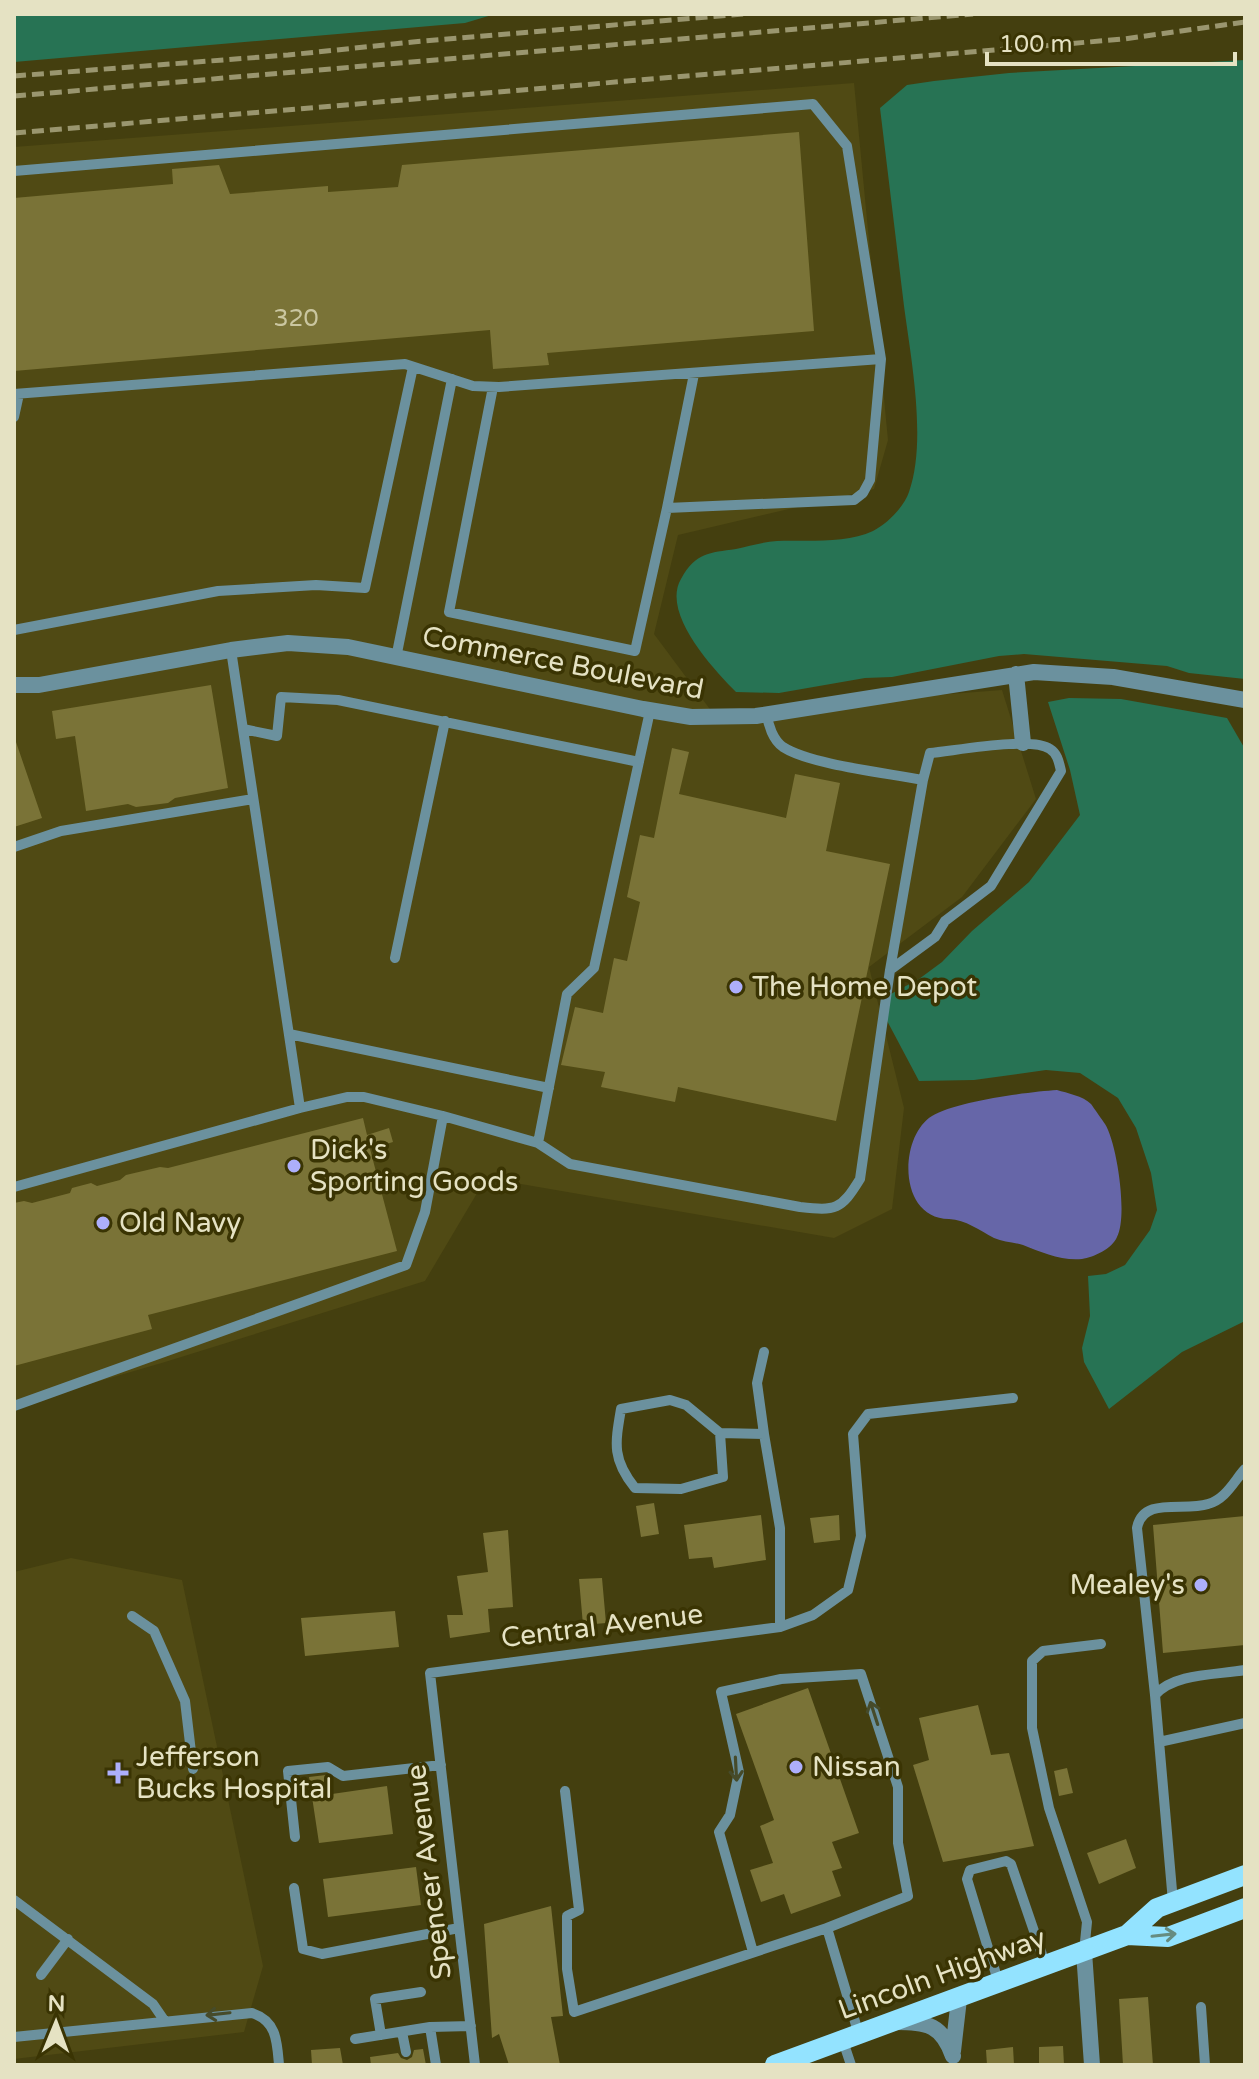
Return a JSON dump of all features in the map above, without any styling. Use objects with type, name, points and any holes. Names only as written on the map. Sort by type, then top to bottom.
[{"type":"main road","name":"Lincoln Highway","points":[[784,2063],[1127,1935],[1157,1908],[1245,1875]]},
{"type":"main road","name":"Lincoln Highway","points":[[1127,1935],[1168,1937],[1245,1908]]},
{"type":"street","name":"Commerce Boulevard","points":[[14,685],[39,685],[231,650],[304,643],[348,647],[650,711],[704,718],[767,714],[1016,674],[1070,672],[1245,700]]},
{"type":"street","points":[[1016,674],[1023,743]]},
{"type":"street","points":[[1084,1952],[1092,2065]]},
{"type":"street","points":[[954,2061],[959,1999]]},
{"type":"street","points":[[896,2022],[934,2027],[949,2043],[954,2061]]},
{"type":"lane","points":[[14,171],[813,104],[847,146],[881,359],[870,480],[863,493],[854,500],[667,508]]},
{"type":"lane","points":[[14,417],[16,394],[402,364],[473,386],[493,387],[881,359]]},
{"type":"lane","points":[[14,630],[218,591],[316,585],[365,588],[413,367]]},
{"type":"lane","points":[[493,387],[449,612],[635,651],[694,374]]},
{"type":"lane","points":[[396,658],[452,379]]},
{"type":"lane","points":[[231,650],[300,1108]]},
{"type":"lane","points":[[243,729],[277,736],[281,697],[338,700],[639,762]]},
{"type":"lane","points":[[538,1143],[567,994],[594,968],[650,711]]},
{"type":"lane","points":[[767,714],[768,726],[780,746],[808,758],[923,780]]},
{"type":"lane","points":[[395,958],[445,721]]},
{"type":"lane","points":[[14,1187],[300,1108],[347,1097],[364,1097],[538,1143],[570,1164],[800,1207],[831,1210],[846,1201],[860,1179],[890,970],[930,753],[1032,742],[1050,749],[1059,759],[1061,771],[991,886],[945,921],[935,937],[890,970]]},
{"type":"lane","points":[[14,847],[61,831],[253,799]]},
{"type":"lane","points":[[289,1034],[549,1088]]},
{"type":"lane","points":[[14,1406],[406,1265],[425,1212],[443,1116]]},
{"type":"lane","points":[[764,1352],[757,1383],[780,1528],[780,1627]]},
{"type":"lane","name":"Central Avenue","points":[[430,1673],[780,1627],[813,1615],[848,1590],[861,1536],[853,1434],[868,1414],[1013,1398]]},
{"type":"lane","points":[[720,1433],[723,1477],[681,1489],[635,1488],[620,1469],[616,1439],[621,1409],[670,1400],[686,1405],[720,1433],[764,1434]]},
{"type":"lane","points":[[1173,1902],[1137,1528],[1139,1517],[1147,1509],[1209,1504],[1223,1496],[1245,1469]]},
{"type":"lane","points":[[132,1616],[154,1631],[185,1701],[193,1769]]},
{"type":"lane","points":[[1084,1952],[1087,1922],[1049,1808],[1032,1728],[1032,1661],[1043,1651],[1101,1644]]},
{"type":"lane","points":[[1155,1695],[1162,1686],[1174,1681],[1245,1670]]},
{"type":"lane","name":"Spencer Avenue","points":[[430,1673],[475,2065]]},
{"type":"lane","points":[[565,1791],[579,1910],[567,1916],[567,1969],[574,2012],[827,1928],[908,1896],[898,1843],[898,1787],[861,1674],[781,1679],[721,1692],[739,1772],[730,1815],[719,1832],[753,1952]]},
{"type":"lane","points":[[1159,1742],[1245,1723]]},
{"type":"lane","points":[[295,1837],[288,1771],[328,1767],[343,1776],[441,1765]]},
{"type":"lane","points":[[999,1984],[967,1879],[970,1870],[1006,1861],[1011,1864],[1046,1966]]},
{"type":"lane","points":[[294,1888],[303,1949],[322,1954],[459,1928]]},
{"type":"lane","points":[[14,1900],[153,2004],[164,2020]]},
{"type":"lane","points":[[827,1928],[851,2038],[851,2065]]},
{"type":"lane","points":[[41,1975],[68,1939]]},
{"type":"lane","points":[[381,2035],[375,1999],[421,1992]]},
{"type":"lane","points":[[1201,2007],[1205,2065]]},
{"type":"lane","points":[[14,2037],[241,2012],[261,2016],[275,2032],[279,2065]]},
{"type":"lane","points":[[355,2039],[430,2027],[471,2026]]},
{"type":"lane","points":[[430,2027],[436,2065]]},
{"type":"lane","points":[[402,2032],[406,2052]]},
{"type":"shaded area","points":[[854,83],[888,440],[874,489],[678,535],[654,634],[712,712],[1002,690],[1036,799],[962,897],[869,967],[904,1108],[892,1209],[834,1238],[486,1178],[425,1281],[14,1406],[14,147]]},
{"type":"shaded area","points":[[1057,1090],[1088,1101],[1109,1133],[1121,1197],[1120,1227],[1111,1245],[1087,1258],[1059,1257],[997,1239],[961,1221],[932,1215],[920,1205],[912,1191],[909,1157],[913,1140],[921,1126],[932,1116],[974,1102]]},
{"type":"shaded area","name":"Jefferson Bucks Hospital","points":[[71,1558],[182,1580],[263,1966],[244,2032],[14,2059],[14,1572]]},
{"type":"green space","points":[[14,14],[495,14],[465,23],[14,62]]},
{"type":"green space","points":[[1245,60],[1245,679],[1189,673],[1167,666],[1024,654],[779,693],[736,692],[692,640],[678,608],[677,593],[681,579],[692,563],[711,553],[772,542],[838,540],[873,531],[889,520],[903,503],[914,472],[916,400],[880,108],[907,85],[934,81],[1009,73]]},
{"type":"green space","points":[[1069,698],[1121,699],[1227,718],[1245,749],[1245,1321],[1182,1352],[1109,1409],[1084,1362],[1082,1348],[1090,1316],[1088,1276],[1106,1274],[1125,1265],[1150,1230],[1157,1210],[1151,1173],[1136,1128],[1118,1098],[1080,1073],[1046,1070],[974,1080],[919,1081],[884,1015],[889,995],[942,962],[972,931],[1029,882],[1080,815],[1070,770],[1048,702]]},
{"type":"building","points":[[799,132],[814,331],[547,353],[549,365],[493,369],[490,330],[14,371],[14,198],[173,184],[172,169],[219,165],[230,194],[328,186],[328,192],[398,187],[402,165]]},
{"type":"building","points":[[211,685],[228,788],[175,798],[168,803],[136,807],[128,804],[86,811],[75,736],[56,739],[52,711]]},
{"type":"building","points":[[14,742],[42,818],[14,827]]},
{"type":"building","name":"The Home Depot","points":[[672,748],[689,752],[679,794],[786,818],[795,774],[840,783],[826,851],[890,864],[836,1121],[678,1087],[675,1102],[601,1087],[605,1072],[561,1065],[575,1007],[603,1013],[614,958],[627,961],[640,902],[627,897],[640,835],[654,838]]},
{"type":"building","points":[[363,1118],[367,1135],[389,1128],[393,1142],[370,1149],[397,1251],[148,1315],[152,1329],[14,1366],[14,1203],[32,1203],[70,1193],[72,1188],[91,1183],[97,1186],[120,1180],[126,1175],[168,1168]]},
{"type":"building","points":[[654,1503],[659,1534],[641,1537],[636,1506]]},
{"type":"building","points":[[761,1515],[766,1560],[714,1568],[712,1557],[689,1559],[684,1525]]},
{"type":"building","points":[[839,1515],[840,1540],[814,1543],[810,1518]]},
{"type":"building","name":"Mealey's","points":[[1245,1516],[1245,1645],[1163,1653],[1153,1525]]},
{"type":"building","points":[[508,1530],[513,1607],[488,1609],[490,1632],[450,1638],[447,1615],[463,1615],[457,1576],[488,1572],[483,1533]]},
{"type":"building","points":[[602,1578],[606,1623],[583,1625],[579,1579]]},
{"type":"building","points":[[395,1611],[399,1647],[305,1656],[301,1618]]},
{"type":"building","name":"Nissan","points":[[808,1688],[859,1833],[832,1842],[842,1868],[832,1871],[841,1896],[791,1914],[784,1894],[761,1902],[750,1870],[773,1863],[760,1826],[774,1820],[736,1714]]},
{"type":"building","points":[[978,1705],[991,1755],[1009,1753],[1034,1846],[943,1862],[913,1765],[929,1760],[919,1718]]},
{"type":"building","points":[[1067,1768],[1073,1793],[1059,1796],[1054,1771]]},
{"type":"building","points":[[326,1775],[330,1778],[332,1794],[387,1786],[393,1834],[319,1843],[309,1777]]},
{"type":"building","points":[[1126,1839],[1136,1868],[1099,1884],[1087,1853]]},
{"type":"building","points":[[416,1867],[421,1905],[328,1917],[323,1879]]},
{"type":"building","points":[[551,1906],[563,2016],[551,2017],[560,2065],[509,2065],[499,2034],[492,2038],[484,1924]]},
{"type":"building","points":[[1148,1997],[1153,2065],[1123,2065],[1119,1999]]},
{"type":"building","points":[[1063,2046],[1064,2065],[1039,2065],[1039,2047]]},
{"type":"building","points":[[1013,2047],[1014,2065],[987,2065],[986,2050]]},
{"type":"building","points":[[340,2048],[343,2065],[312,2065],[311,2050]]},
{"type":"building","points":[[423,2049],[426,2065],[371,2065],[370,2057],[398,2053],[407,2060],[414,2050]]},
{"type":"railway","points":[[14,76],[743,14]]},
{"type":"railway","points":[[14,96],[973,14]]},
{"type":"railway","points":[[14,133],[1124,39],[1245,22]]},
{"type":"place","name":"The Home Depot","points":[[736,987]]},
{"type":"place","name":"Dick's Sporting Goods","points":[[294,1166]]},
{"type":"place","name":"Old Navy","points":[[103,1223]]},
{"type":"place","name":"Mealey's","points":[[1201,1585]]},
{"type":"place","name":"Nissan","points":[[796,1767]]},
{"type":"place","name":"Jefferson Bucks Hospital","points":[[118,1773]]}]
